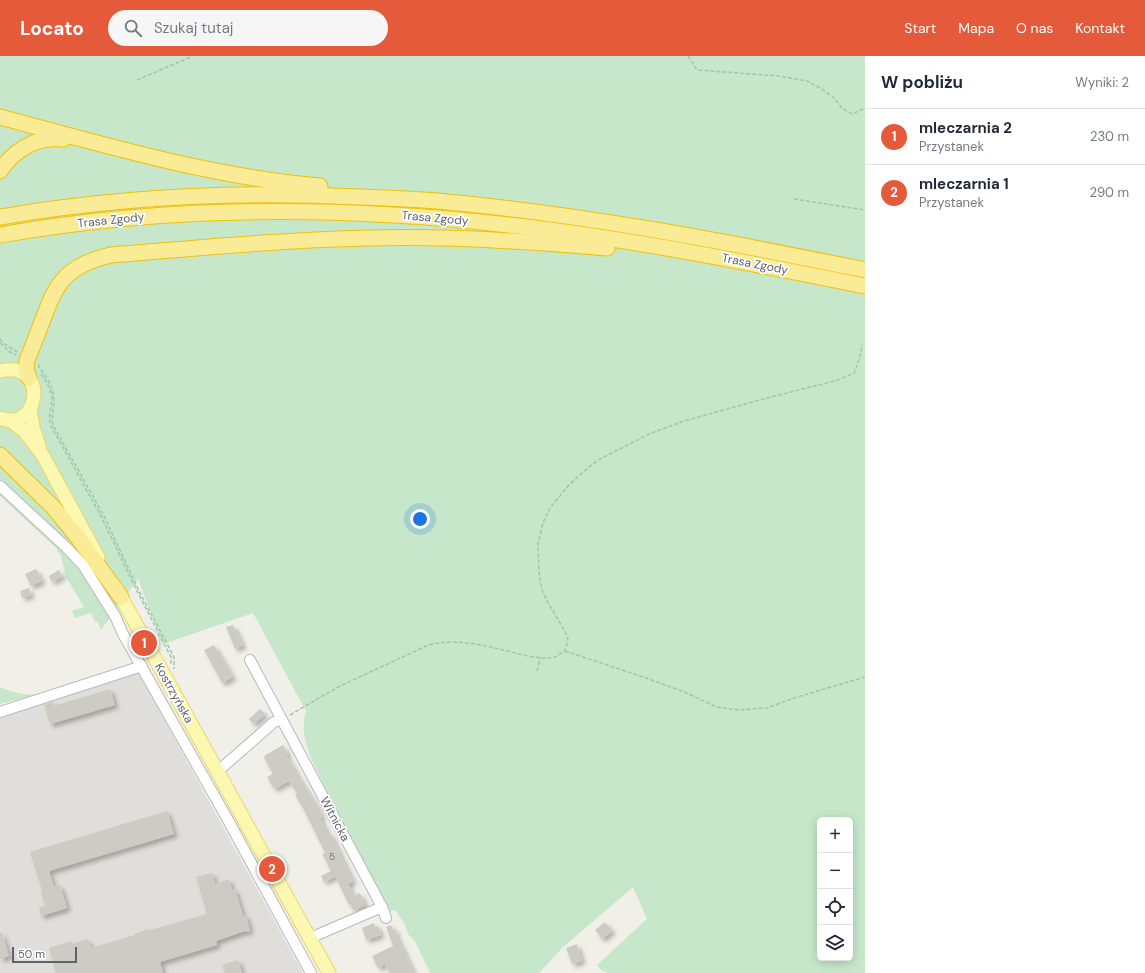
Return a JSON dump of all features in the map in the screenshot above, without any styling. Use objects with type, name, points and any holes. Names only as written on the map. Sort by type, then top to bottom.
[{"type":"highway","points":[[0,117],[100,144],[185,164],[246,176],[290,183],[374,190],[436,201]]},
{"type":"highway","points":[[0,171],[10,158],[19,151],[35,142],[45,139],[56,138],[100,144]]},
{"type":"highway","name":"Trasa Zgody","points":[[0,217],[44,210],[133,200],[227,195],[301,195],[436,201],[553,214],[616,223],[748,246],[865,270]]},
{"type":"highway","name":"Trasa Zgody","points":[[0,235],[133,218],[206,213],[302,211],[375,214],[480,222],[551,230],[680,250],[865,286]]},
{"type":"highway","points":[[29,378],[26,369],[28,359],[52,296],[73,270],[96,258],[111,255],[303,240],[416,238],[484,239],[551,243],[611,248],[679,257],[740,261]]},
{"type":"highway","points":[[0,454],[53,507],[76,535],[121,597]]},
{"type":"main road","points":[[3,368],[19,371],[29,378],[34,390],[33,403],[30,409],[18,419],[5,419]]},
{"type":"main road","points":[[30,409],[33,427],[42,454]]},
{"type":"main road","name":"Kostrzyńska","points":[[5,419],[24,432],[42,454],[329,973]]},
{"type":"street","points":[[0,486],[67,548],[83,565],[115,616],[123,634],[228,820],[311,973]]},
{"type":"street","name":"Witnicka","points":[[250,660],[382,907],[386,918]]},
{"type":"street","points":[[0,712],[142,666]]},
{"type":"street","points":[[218,772],[274,722],[282,720]]},
{"type":"street","points":[[310,938],[382,907]]},
{"type":"path","points":[[137,80],[193,56]]},
{"type":"path","points":[[688,56],[696,70],[779,76],[807,81],[822,89],[834,98],[842,108],[852,114],[865,108]]},
{"type":"path","points":[[794,199],[865,210]]},
{"type":"path","points":[[0,339],[11,349],[32,362],[50,390],[52,399],[49,421],[51,426],[102,518],[171,658],[171,669]]},
{"type":"path","points":[[0,343],[10,352],[28,359],[33,359],[52,389],[54,398],[52,414],[53,425],[105,518],[139,591],[174,657],[173,674]]},
{"type":"path","points":[[282,720],[338,687],[424,646],[450,642],[471,644],[540,657],[554,657],[565,651],[568,640],[564,628],[542,590],[539,573],[538,544],[550,508],[568,486],[582,472],[598,460],[649,434],[684,422],[767,398],[838,380],[854,373],[862,345]]},
{"type":"path","points":[[565,651],[653,680],[717,707],[738,710],[767,708],[796,697],[865,677]]},
{"type":"path","points":[[537,671],[540,657]]},
{"type":"shaded area","points":[[138,672],[303,973],[0,973],[0,709],[13,713]]},
{"type":"green space","points":[[0,56],[865,56],[865,973],[608,973],[601,970],[597,965],[647,919],[633,887],[562,948],[539,973],[430,973],[415,941],[408,934],[405,924],[395,910],[386,913],[311,758],[304,735],[306,711],[253,613],[163,644],[138,579],[101,630],[98,622],[95,622],[91,613],[75,618],[72,611],[84,607],[66,577],[61,556],[56,548],[0,496]]},
{"type":"green space","points":[[0,687],[17,693],[36,695],[0,704]]},
{"type":"building","points":[[36,569],[42,581],[31,586],[25,574]]},
{"type":"building","points":[[59,570],[62,576],[52,582],[49,576]]},
{"type":"building","points":[[29,588],[31,595],[22,598],[20,591]]},
{"type":"building","points":[[233,625],[243,645],[235,649],[226,627]]},
{"type":"building","points":[[214,645],[233,677],[222,683],[204,650]]},
{"type":"building","points":[[110,689],[115,705],[50,724],[44,705],[52,702],[54,706]]},
{"type":"building","points":[[260,709],[265,714],[253,724],[249,719]]},
{"type":"building","points":[[283,745],[288,754],[286,755],[318,808],[322,817],[320,818],[328,834],[330,833],[353,881],[348,884],[354,896],[360,893],[364,902],[365,905],[354,911],[350,904],[349,905],[335,876],[324,882],[321,876],[331,871],[322,854],[325,853],[295,795],[297,794],[289,781],[274,789],[267,777],[273,774],[264,756]]},
{"type":"building","points":[[167,811],[174,834],[49,871],[54,887],[60,885],[67,908],[41,916],[39,908],[45,906],[42,890],[30,852]]},
{"type":"building","points":[[212,873],[215,884],[229,879],[232,890],[235,889],[243,916],[246,915],[250,931],[242,932],[216,941],[217,945],[160,962],[163,973],[56,973],[49,948],[71,941],[72,944],[88,939],[91,948],[135,935],[134,934],[149,929],[150,930],[207,914],[196,877]]},
{"type":"building","points":[[605,922],[612,931],[602,939],[595,930]]},
{"type":"building","points":[[374,923],[375,927],[378,926],[381,935],[366,940],[362,928]]},
{"type":"building","points":[[391,925],[393,930],[395,929],[397,937],[414,973],[389,973],[385,964],[378,968],[372,956],[393,946],[386,927]]},
{"type":"building","points":[[0,933],[2,933],[9,956],[0,959]]},
{"type":"building","points":[[577,944],[582,961],[572,964],[566,948]]},
{"type":"building","points":[[238,960],[242,973],[225,973],[222,965]]},
{"type":"place","name":"mleczarnia 2","points":[[144,643]]},
{"type":"place","name":"mleczarnia 1","points":[[272,869]]}]
